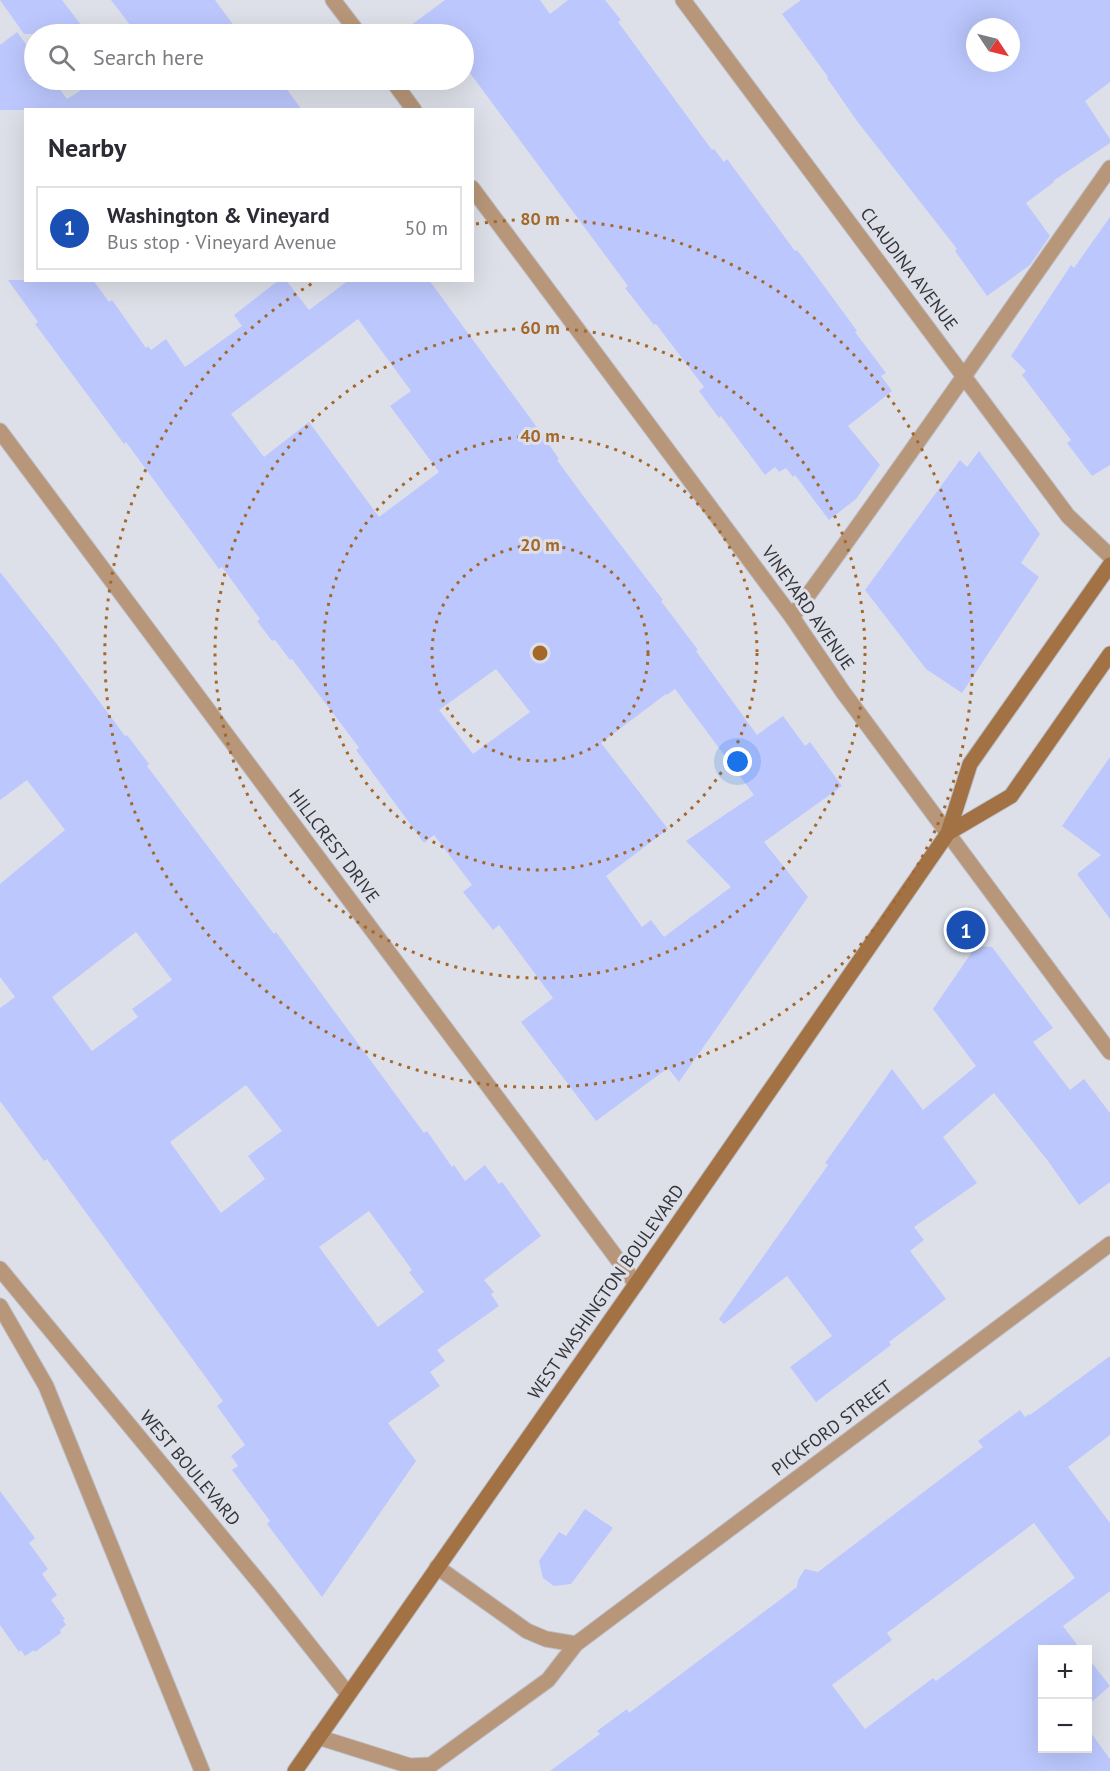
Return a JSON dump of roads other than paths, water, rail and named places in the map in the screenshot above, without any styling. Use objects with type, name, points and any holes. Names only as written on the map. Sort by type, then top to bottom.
[{"type":"main road","name":"WEST WASHINGTON BOULEVARD","points":[[295,1771],[948,833],[970,764],[1110,565]]},
{"type":"main road","name":"WEST WASHINGTON BOULEVARD","points":[[948,833],[1011,796],[1110,654]]},
{"type":"street","points":[[333,0],[351,24]]},
{"type":"street","name":"CLAUDINA AVENUE","points":[[683,0],[1068,516],[1110,556]]},
{"type":"street","points":[[399,90],[413,108]]},
{"type":"street","points":[[792,617],[965,376],[1110,168]]},
{"type":"street","name":"VINEYARD AVENUE","points":[[474,191],[792,617],[843,692],[1110,1052]]},
{"type":"street","name":"HILLCREST DRIVE","points":[[0,431],[636,1284]]},
{"type":"street","name":"PICKFORD STREET","points":[[318,1737],[410,1766],[431,1765],[548,1680],[576,1644],[1110,1244]]},
{"type":"street","name":"WEST BOULEVARD","points":[[0,1269],[268,1593],[348,1694]]},
{"type":"street","points":[[0,1306],[45,1386],[202,1771]]},
{"type":"street","points":[[437,1567],[527,1631],[546,1639],[576,1644]]},
{"type":"place","name":"Washington & Vineyard","points":[[966,930]]}]
